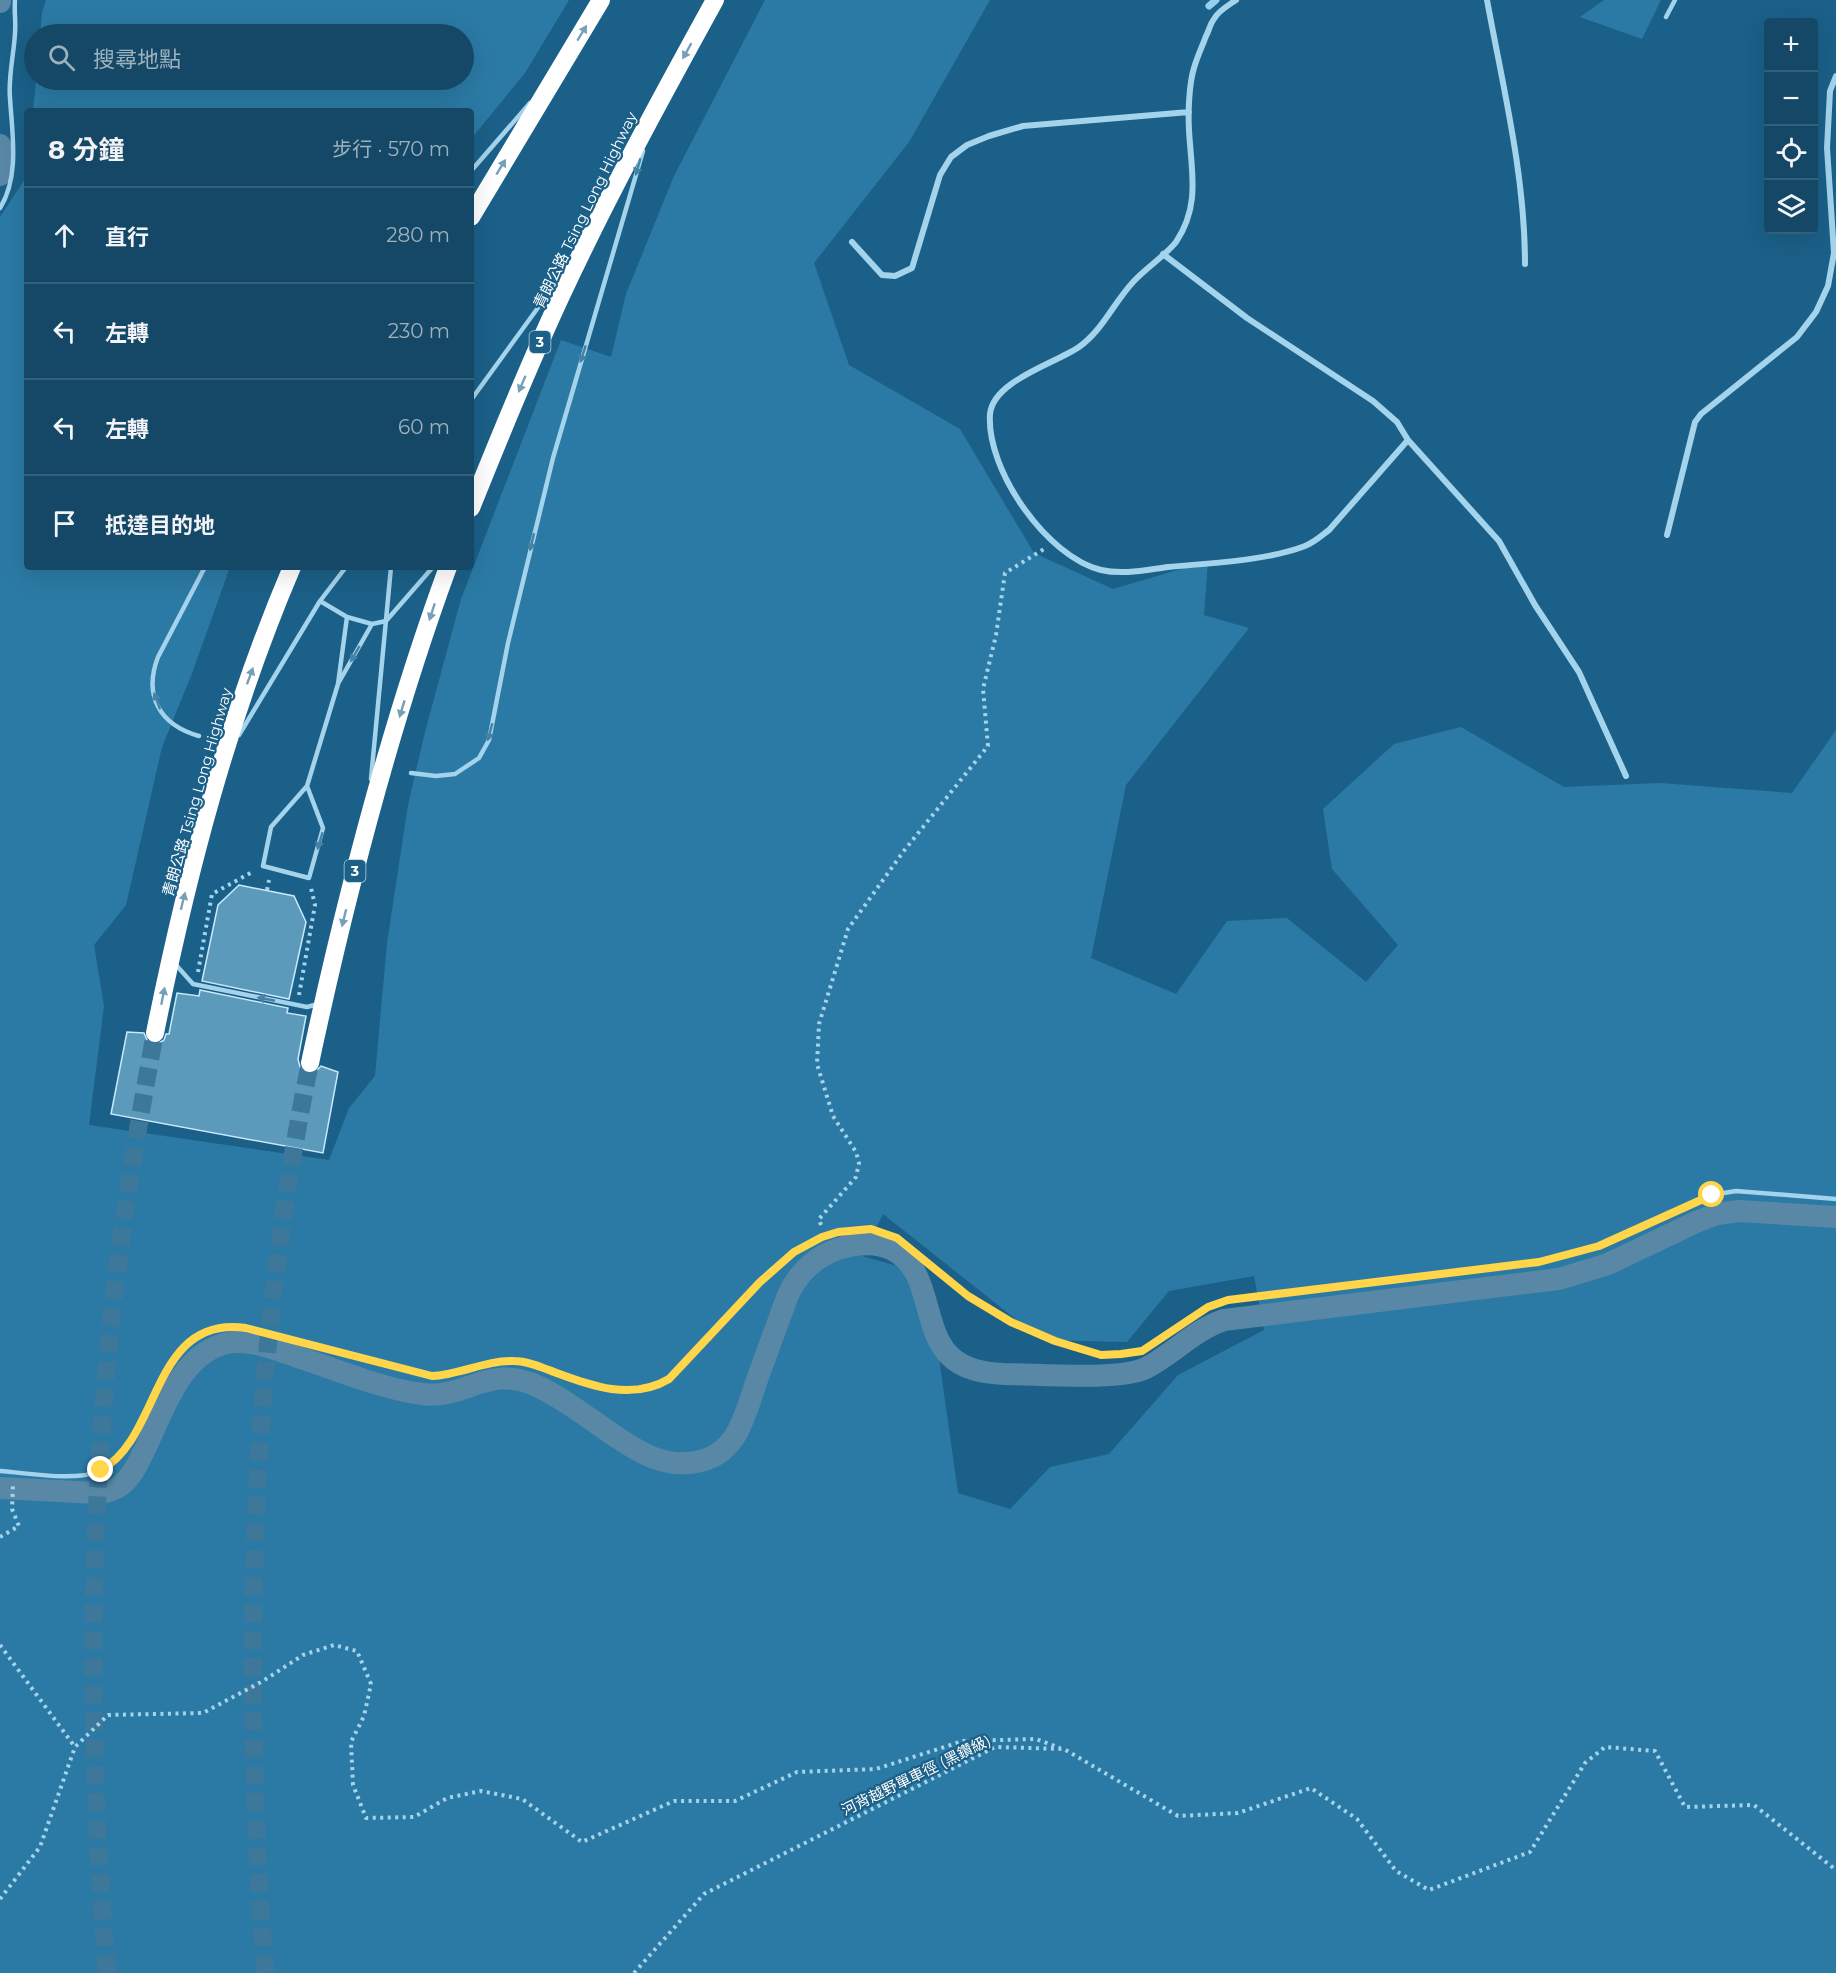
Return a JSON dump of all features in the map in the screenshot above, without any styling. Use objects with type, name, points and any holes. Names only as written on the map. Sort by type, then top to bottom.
[{"type":"highway","points":[[474,212],[601,0]]},
{"type":"highway","name":"青朗公路 Tsing Long Highway","points":[[474,501],[533,357],[589,238],[654,111],[715,0]]},
{"type":"highway","name":"青朗公路 Tsing Long Highway","points":[[155,1033],[170,958],[218,772],[250,676],[291,570]]},
{"type":"highway","name":"3","points":[[310,1063],[367,826],[447,570]]},
{"type":"street","points":[[1236,0],[1214,18],[1193,69],[1189,112],[1193,195],[1183,229],[1174,244],[1133,282],[1104,322],[1079,347],[1011,384],[999,393],[993,404],[990,424],[1003,474],[1025,510],[1049,538],[1068,555],[1092,567],[1121,572],[1235,561],[1289,551],[1315,542],[1329,530],[1408,440]]},
{"type":"street","points":[[1487,0],[1518,169],[1524,222],[1524,264]]},
{"type":"street","points":[[1666,535],[1695,423],[1701,414],[1797,337],[1816,312],[1828,286],[1834,253],[1827,148],[1830,91],[1836,76]]},
{"type":"street","points":[[852,242],[882,275],[895,276],[912,268],[940,175],[951,157],[989,135],[1023,126],[1189,112]]},
{"type":"street","points":[[1162,254],[1247,318],[1373,401],[1397,422],[1408,440],[1499,542],[1535,605],[1579,672],[1626,776]]},
{"type":"lane","points":[[0,208],[11,177],[14,132],[9,96],[15,30],[15,0]]},
{"type":"lane","points":[[1666,16],[1675,0]]},
{"type":"lane","points":[[539,92],[562,65]]},
{"type":"lane","points":[[474,168],[532,100]]},
{"type":"lane","points":[[411,773],[436,776],[455,774],[479,758],[489,740],[508,643],[553,458],[654,111]]},
{"type":"lane","points":[[474,395],[589,238]]},
{"type":"lane","points":[[199,736],[185,732],[165,718],[152,686],[154,667],[158,657],[203,570]]},
{"type":"lane","points":[[218,772],[254,707],[320,601],[344,570]]},
{"type":"lane","points":[[371,780],[391,570]]},
{"type":"lane","points":[[320,601],[347,617],[372,624],[386,621],[430,570]]},
{"type":"lane","points":[[307,786],[323,828],[309,878],[263,866],[271,827],[307,786],[338,684],[347,617]]},
{"type":"lane","points":[[338,684],[372,624]]},
{"type":"lane","points":[[367,826],[370,792]]},
{"type":"lane","points":[[170,958],[196,985],[299,1006],[307,1007],[323,1002]]},
{"type":"lane","points":[[0,1471],[75,1475],[95,1472],[109,1466],[128,1446],[171,1362],[190,1343],[215,1329],[236,1326],[432,1376],[443,1376],[495,1362],[515,1360],[608,1390],[635,1390],[658,1386],[669,1379],[760,1282],[794,1252],[838,1232],[871,1229],[897,1238],[968,1296],[1011,1322],[1055,1341],[1101,1355],[1142,1351],[1208,1307],[1228,1300],[1539,1262],[1599,1246],[1712,1195],[1736,1191],[1836,1198]]},
{"type":"path","points":[[826,1236],[819,1220],[856,1177],[859,1163],[856,1152],[833,1116],[817,1064],[819,1024],[848,929],[903,852],[988,746],[983,689],[996,634],[1005,573],[1044,549],[1049,538]]},
{"type":"path","points":[[196,985],[212,894],[263,866]]},
{"type":"path","points":[[299,1006],[299,992],[315,905],[309,878]]},
{"type":"path","points":[[0,1537],[19,1526],[12,1509],[14,1472]]},
{"type":"path","points":[[0,1899],[40,1847],[75,1747],[108,1714],[203,1713],[263,1681],[303,1655],[334,1645],[357,1651],[371,1684],[364,1716],[351,1742],[353,1785],[366,1818],[414,1816],[447,1798],[481,1791],[522,1799],[582,1842],[675,1801],[735,1801],[797,1772],[876,1768],[963,1741],[1036,1739],[1064,1749]]},
{"type":"path","points":[[0,1646],[75,1747]]},
{"type":"path","name":"河背越野單車徑 (黑鑽級)","points":[[634,1973],[704,1894],[995,1747],[1064,1749],[1178,1816],[1238,1813],[1311,1788],[1357,1819],[1396,1871],[1429,1890],[1530,1852],[1585,1762],[1605,1747],[1655,1751],[1685,1807],[1754,1805],[1836,1870]]},
{"type":"shaded area","points":[[46,0],[569,0],[525,73],[474,135],[474,108],[33,108],[35,90],[474,90],[474,24],[41,24]]},
{"type":"shaded area","points":[[765,0],[990,0],[909,142],[814,263],[849,365],[960,429],[1034,553],[1113,589],[1208,561],[1204,615],[1249,628],[1126,785],[1091,958],[1176,994],[1227,921],[1287,918],[1366,982],[1398,945],[1332,869],[1323,809],[1394,744],[1461,727],[1564,787],[1660,783],[1792,793],[1836,730],[1836,1973],[0,1973],[0,217],[24,181],[24,570],[229,570],[191,676],[162,747],[126,905],[94,945],[104,1006],[89,1125],[329,1160],[349,1108],[375,1076],[387,943],[408,805],[461,599],[561,340],[611,357],[626,294],[674,176]],"holes":[[[883,1214],[1042,1340],[1127,1342],[1169,1291],[1254,1276],[1264,1330],[1178,1375],[1109,1454],[1050,1467],[1010,1509],[958,1493],[939,1358],[901,1267],[862,1256]]]},
{"type":"shaded area","points":[[1604,0],[1661,0],[1642,39],[1580,17]]},
{"type":"building","points":[[239,885],[294,896],[306,922],[289,999],[202,981],[218,905]]},
{"type":"building","points":[[200,990],[288,1008],[287,1013],[306,1016],[298,1059],[300,1067],[308,1074],[314,1073],[321,1066],[338,1072],[323,1153],[111,1114],[127,1032],[144,1033],[148,1042],[159,1043],[164,1040],[166,1034],[169,1034],[177,993],[199,996]]},
{"type":"waterway","points":[[1209,6],[1216,0]]},
{"type":"waterway","points":[[0,145],[0,175]]},
{"type":"waterway","points":[[0,1488],[96,1493],[118,1487],[126,1481],[136,1467],[176,1384],[187,1370],[212,1348],[237,1342],[262,1345],[375,1383],[422,1394],[452,1392],[491,1380],[505,1378],[520,1380],[551,1393],[615,1436],[653,1458],[679,1463],[704,1460],[716,1455],[726,1447],[739,1429],[792,1286],[816,1260],[832,1251],[851,1246],[867,1244],[882,1246],[899,1253],[918,1278],[940,1342],[949,1355],[961,1364],[982,1372],[997,1374],[1098,1376],[1134,1372],[1146,1368],[1193,1336],[1224,1320],[1559,1279],[1608,1264],[1717,1214],[1739,1211],[1836,1217]]},
{"type":"tunnel","points":[[107,1973],[94,1737],[93,1658],[97,1500],[102,1421],[118,1265],[155,1033]]},
{"type":"tunnel","points":[[265,1973],[254,1746],[253,1631],[256,1516],[263,1402],[274,1288],[290,1175],[310,1063]]},
{"type":"route","points":[[101,1470],[116,1460],[128,1446],[171,1362],[190,1343],[215,1329],[236,1326],[246,1328],[432,1376],[443,1376],[495,1362],[515,1360],[608,1390],[635,1390],[658,1386],[669,1379],[760,1282],[794,1252],[822,1237],[838,1232],[871,1229],[897,1238],[968,1296],[1011,1322],[1055,1341],[1101,1355],[1121,1354],[1142,1351],[1208,1307],[1228,1300],[1539,1262],[1599,1246],[1681,1207],[1712,1195]]}]
